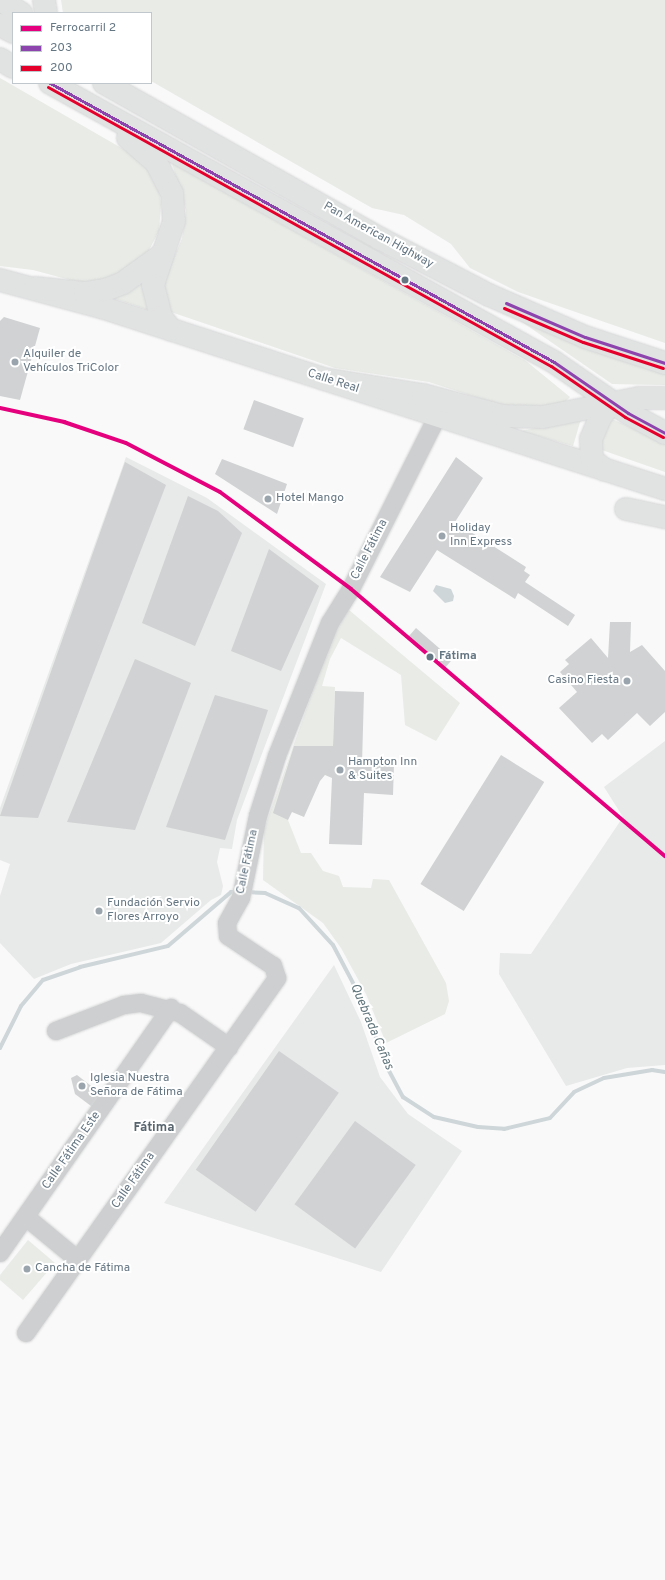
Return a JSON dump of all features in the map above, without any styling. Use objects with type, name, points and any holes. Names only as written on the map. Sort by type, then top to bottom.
[{"type":"main road","points":[[0,0],[19,12]]},
{"type":"main road","points":[[44,0],[46,12]]},
{"type":"main road","points":[[0,25],[12,31]]},
{"type":"main road","points":[[0,55],[12,61]]},
{"type":"main road","points":[[0,59],[12,66]]},
{"type":"main road","points":[[40,84],[140,146],[156,162],[168,179],[174,207],[172,226],[163,254],[156,269],[153,291],[161,317],[171,330]]},
{"type":"main road","points":[[52,84],[540,354],[612,403],[665,433]]},
{"type":"main road","name":"Pan American Highway","points":[[106,84],[489,296],[585,337],[665,363]]},
{"type":"main road","points":[[133,84],[296,190]]},
{"type":"main road","points":[[35,288],[85,293],[105,290],[123,283],[163,254]]},
{"type":"main road","name":"Calle Real","points":[[0,280],[35,288],[171,330],[437,417],[665,489]]},
{"type":"main road","points":[[324,379],[423,395],[503,416],[543,417],[639,398],[665,398]]},
{"type":"main road","points":[[605,470],[592,460],[591,439],[601,416],[612,403]]},
{"type":"main road","points":[[626,509],[665,517]]},
{"type":"street","name":"Calle Fátima","points":[[26,1333],[277,978],[273,966],[228,936],[227,923],[241,898],[258,816],[277,756],[330,623],[351,589],[437,417]]},
{"type":"street","points":[[56,1030],[132,1003],[171,1008],[229,1047]]},
{"type":"street","name":"Calle Fátima Este","points":[[0,1253],[171,1008]]},
{"type":"street","points":[[26,1217],[78,1260]]},
{"type":"shaded area","points":[[61,0],[665,0],[665,343],[518,292],[470,268],[451,244],[404,215],[372,208],[152,82],[152,12],[63,12]]},
{"type":"shaded area","points":[[0,78],[130,153],[150,172],[159,190],[161,205],[159,231],[148,252],[127,273],[85,284],[33,270],[0,266]]},
{"type":"shaded area","points":[[172,163],[526,361],[570,397],[564,403],[530,408],[506,407],[429,382],[335,368],[171,312],[163,290],[165,276],[182,239],[186,211]]},
{"type":"shaded area","points":[[146,278],[149,310],[106,296]]},
{"type":"shaded area","points":[[519,320],[665,369],[665,385],[612,384]]},
{"type":"shaded area","points":[[581,419],[573,446],[520,431]]},
{"type":"shaded area","points":[[612,419],[665,443],[665,472],[599,449],[603,429]]},
{"type":"shaded area","points":[[126,457],[207,498],[326,584],[237,820],[232,849],[220,848],[217,862],[223,886],[221,895],[211,900],[161,943],[71,964],[34,979],[0,943],[0,896],[10,864],[0,860],[0,808]]},
{"type":"shaded area","points":[[436,585],[451,589],[454,596],[453,601],[445,603],[433,591]]},
{"type":"shaded area","points":[[343,605],[460,703],[436,741],[405,725],[401,675],[341,638],[330,659],[322,686],[335,687],[333,746],[294,746],[288,820],[301,853],[311,853],[323,871],[339,876],[343,887],[371,888],[373,879],[389,880],[446,983],[449,1001],[445,1014],[386,1043],[366,994],[341,948],[323,923],[263,880],[264,829]]},
{"type":"shaded area","points":[[665,741],[665,1065],[627,1068],[566,1086],[499,974],[500,953],[531,954],[623,817],[604,787]]},
{"type":"shaded area","points":[[334,965],[361,1022],[380,1077],[408,1114],[462,1151],[381,1272],[164,1203]]},
{"type":"shaded area","name":"Cancha de Fátima","points":[[28,1240],[55,1263],[23,1300],[0,1280],[0,1275]]},
{"type":"building","name":"Alquiler de Vehículos TriColor","points":[[4,317],[40,328],[20,400],[0,396],[0,321]]},
{"type":"building","points":[[254,400],[304,418],[293,447],[243,429]]},
{"type":"building","name":"Holiday Inn Express","points":[[456,457],[483,478],[455,522],[526,567],[524,571],[530,575],[525,582],[575,615],[568,626],[518,593],[515,599],[437,550],[410,592],[380,577]]},
{"type":"building","name":"Hotel Mango","points":[[222,459],[287,484],[277,514],[215,474]]},
{"type":"building","points":[[125,462],[166,485],[38,818],[0,816]]},
{"type":"building","points":[[188,496],[218,511],[242,533],[195,646],[142,623]]},
{"type":"building","points":[[269,549],[319,586],[281,671],[231,651]]},
{"type":"building","name":"Casino Fiesta","points":[[610,622],[631,622],[630,652],[642,645],[665,671],[665,712],[650,726],[637,713],[608,740],[602,734],[592,743],[559,708],[577,692],[560,672],[569,664],[565,660],[591,638],[608,658]]},
{"type":"building","name":"Fátima","points":[[416,628],[452,659],[445,668],[409,636]]},
{"type":"building","points":[[135,659],[191,683],[135,830],[67,822]]},
{"type":"building","name":"Hampton Inn & Suites","points":[[335,691],[364,692],[362,764],[394,765],[393,795],[364,793],[362,845],[329,844],[332,778],[325,775],[320,781],[304,817],[292,812],[288,820],[273,813],[294,746],[333,746]]},
{"type":"building","points":[[215,695],[268,710],[225,840],[166,827]]},
{"type":"building","points":[[501,755],[544,782],[464,911],[420,884]]},
{"type":"building","points":[[279,1051],[339,1093],[256,1212],[196,1170]]},
{"type":"building","name":"Iglesia Nuestra Señora de Fátima","points":[[77,1075],[104,1096],[95,1109],[75,1094],[71,1078]]},
{"type":"building","points":[[355,1121],[416,1165],[355,1248],[294,1204]]},
{"type":"waterway","name":"Quebrada Cañas","points":[[0,1048],[21,1006],[43,980],[80,967],[168,946],[231,892],[238,892]]},
{"type":"waterway","name":"Quebrada Cañas","points":[[246,892],[265,893],[299,908],[333,945],[362,1000],[388,1069],[403,1097],[434,1117],[478,1127],[504,1129],[550,1118],[574,1092],[604,1078],[652,1070],[665,1072]]},
{"type":"rail line","name":"2","points":[[0,408],[64,422],[126,443],[220,492],[351,589],[665,856]]},
{"type":"transit line","name":"203","points":[[52,84],[554,362],[628,413],[665,433]]},
{"type":"transit line","name":"200","points":[[48,87],[551,366],[625,417],[663,437]]},
{"type":"transit line","name":"203","points":[[506,303],[585,337],[665,363]]},
{"type":"transit line","name":"200","points":[[504,308],[583,342],[663,368]]},
{"type":"place","name":"Alquiler de Vehículos TriColor","points":[[15,362]]},
{"type":"place","name":"Hotel Mango","points":[[268,499]]},
{"type":"place","name":"Holiday Inn Express","points":[[442,536]]},
{"type":"place","name":"Fátima","points":[[430,657]]},
{"type":"place","name":"Casino Fiesta","points":[[627,681]]},
{"type":"place","name":"Hampton Inn & Suites","points":[[340,770]]},
{"type":"place","name":"Fundación Servio Flores Arroyo","points":[[99,911]]},
{"type":"place","name":"Iglesia Nuestra Señora de Fátima","points":[[82,1086]]},
{"type":"place","name":"Cancha de Fátima","points":[[27,1269]]},
{"type":"district","name":"Fátima","points":[[154,1128]]}]
